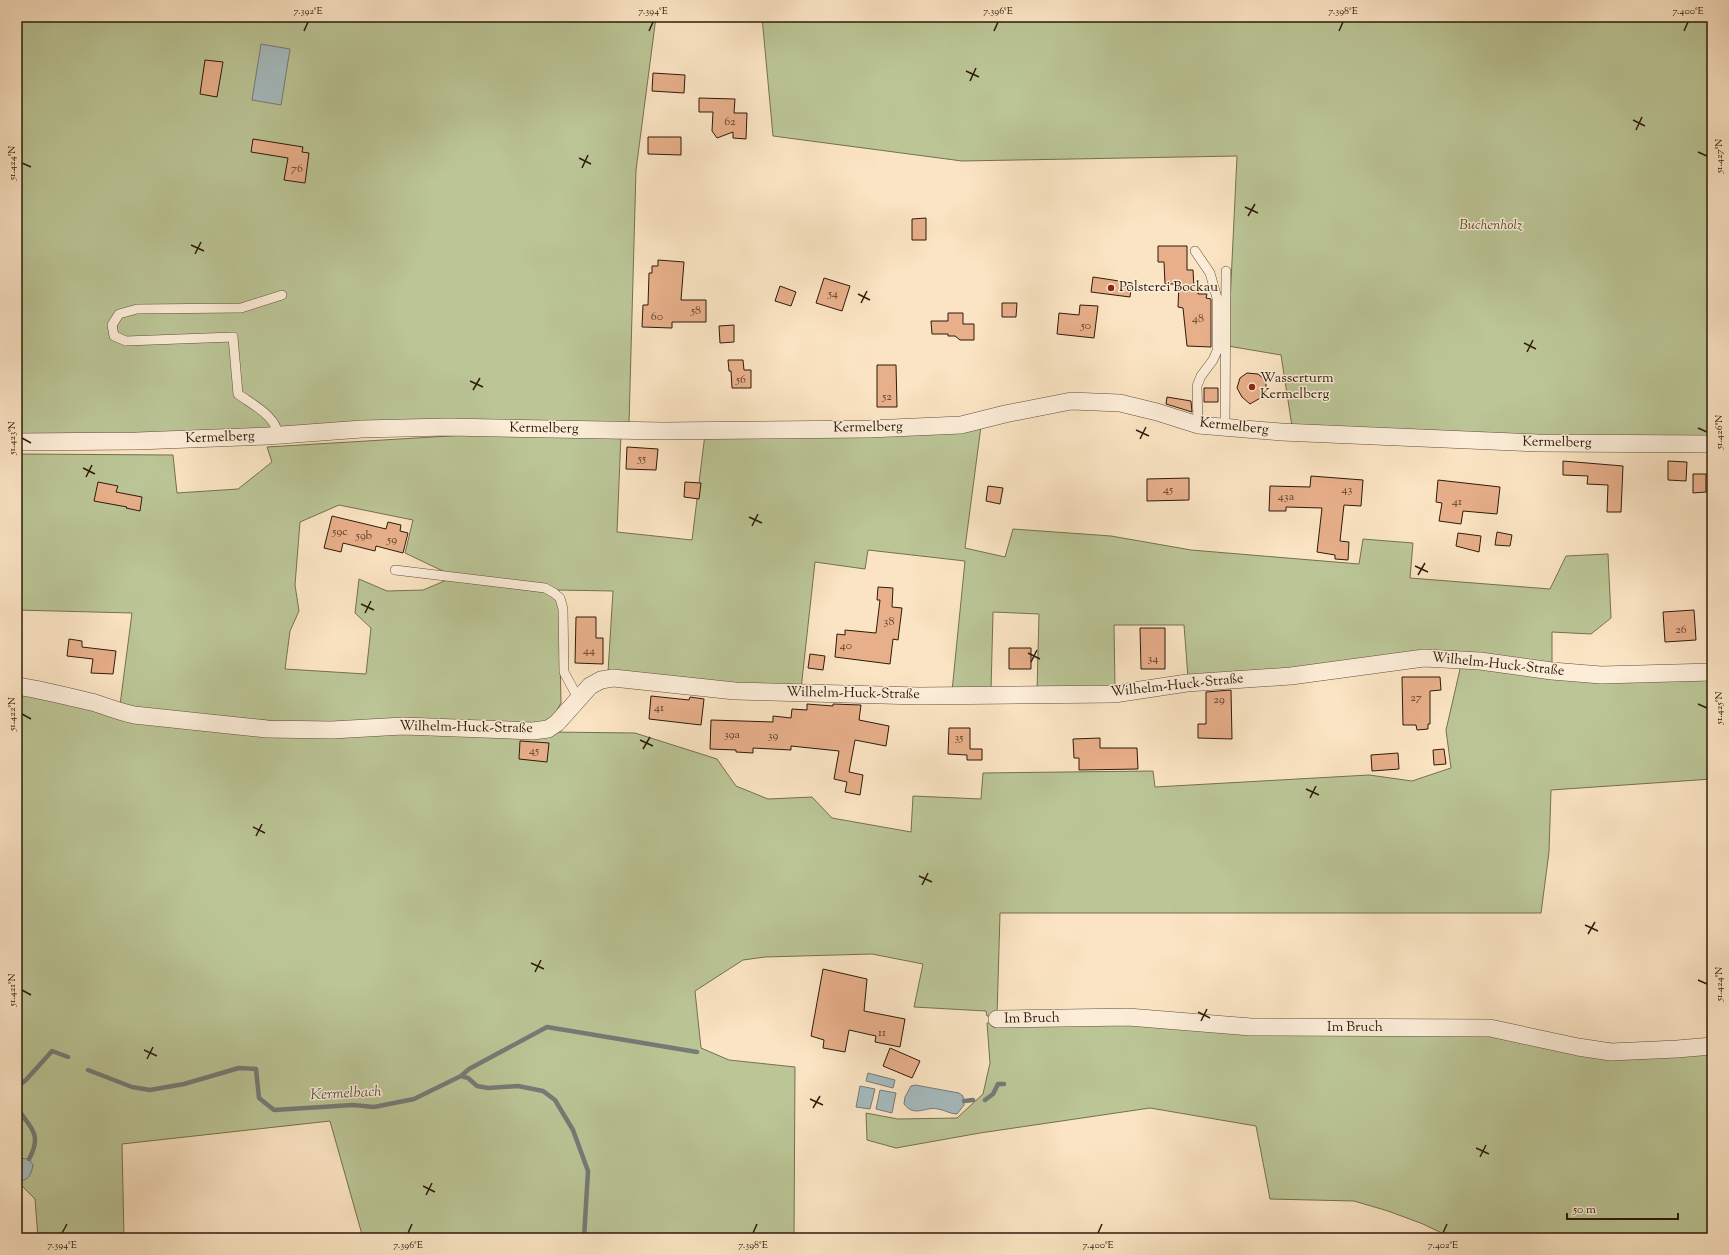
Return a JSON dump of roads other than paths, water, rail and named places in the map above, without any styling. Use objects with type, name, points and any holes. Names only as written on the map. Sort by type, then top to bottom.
[{"type":"street","name":"Kermelberg","points":[[17,442],[137,441],[278,435],[362,429],[439,427],[663,431],[869,429],[961,425],[1005,414],[1071,401],[1120,403],[1157,412],[1198,425],[1293,433],[1538,443],[1712,444]]},
{"type":"street","name":"Wilhelm-Huck-Straße","points":[[17,686],[33,688],[134,715],[267,729],[332,730],[403,726],[533,731],[548,729],[557,723],[590,686],[601,680],[613,678],[735,691],[919,696],[1114,694],[1187,683],[1291,676],[1424,658],[1480,661],[1552,671],[1601,675],[1712,672]]},
{"type":"street","name":"Im Bruch","points":[[997,1019],[1128,1017],[1251,1027],[1490,1028],[1578,1048],[1611,1052],[1712,1046]]},
{"type":"lane","points":[[1195,251],[1210,273],[1217,298],[1217,351],[1213,360],[1201,376],[1197,386],[1198,425]]},
{"type":"lane","points":[[1225,428],[1226,271]]},
{"type":"lane","points":[[278,435],[278,429],[272,419],[238,394],[233,337],[126,341],[114,336],[112,325],[119,314],[137,309],[241,308],[282,295]]},
{"type":"lane","points":[[395,570],[545,588],[554,593],[560,598],[563,609],[564,672],[578,698]]},
{"type":"water","points":[[261,44],[290,49],[281,105],[252,100]]},
{"type":"water","points":[[868,1073],[895,1080],[893,1088],[866,1081]]},
{"type":"water","points":[[915,1085],[959,1093],[963,1096],[964,1105],[957,1114],[933,1108],[920,1111],[912,1110],[904,1104],[905,1097],[911,1086]]},
{"type":"water","points":[[860,1086],[875,1089],[870,1109],[856,1107]]},
{"type":"water","points":[[880,1090],[896,1093],[892,1113],[876,1109]]},
{"type":"water","points":[[17,1158],[29,1159],[33,1165],[30,1175],[24,1180],[17,1181]]},
{"type":"waterway","points":[[461,1076],[469,1069],[547,1027],[697,1052]]},
{"type":"waterway","name":"Kermelbach","points":[[17,1087],[26,1080],[52,1051],[68,1057]]},
{"type":"waterway","name":"Kermelbach","points":[[88,1070],[132,1087],[150,1090],[184,1084],[239,1068],[256,1069],[259,1098],[274,1110],[353,1105],[374,1107],[414,1099],[461,1076],[468,1078],[477,1086],[488,1088],[518,1086],[543,1091],[555,1100],[573,1130],[588,1171],[584,1238]]},
{"type":"waterway","points":[[985,1100],[993,1094],[998,1084],[1004,1084]]},
{"type":"waterway","points":[[964,1101],[973,1100]]},
{"type":"waterway","points":[[17,1108],[30,1126],[35,1137],[35,1143],[29,1159]]},
{"type":"place","name":"Polsterei Bockau","points":[[1111,288]]},
{"type":"place","name":"Wasserturm Kermelberg","points":[[1252,387]]},
{"type":"park label","name":"Buchenholz","points":[[1491,226]]}]
